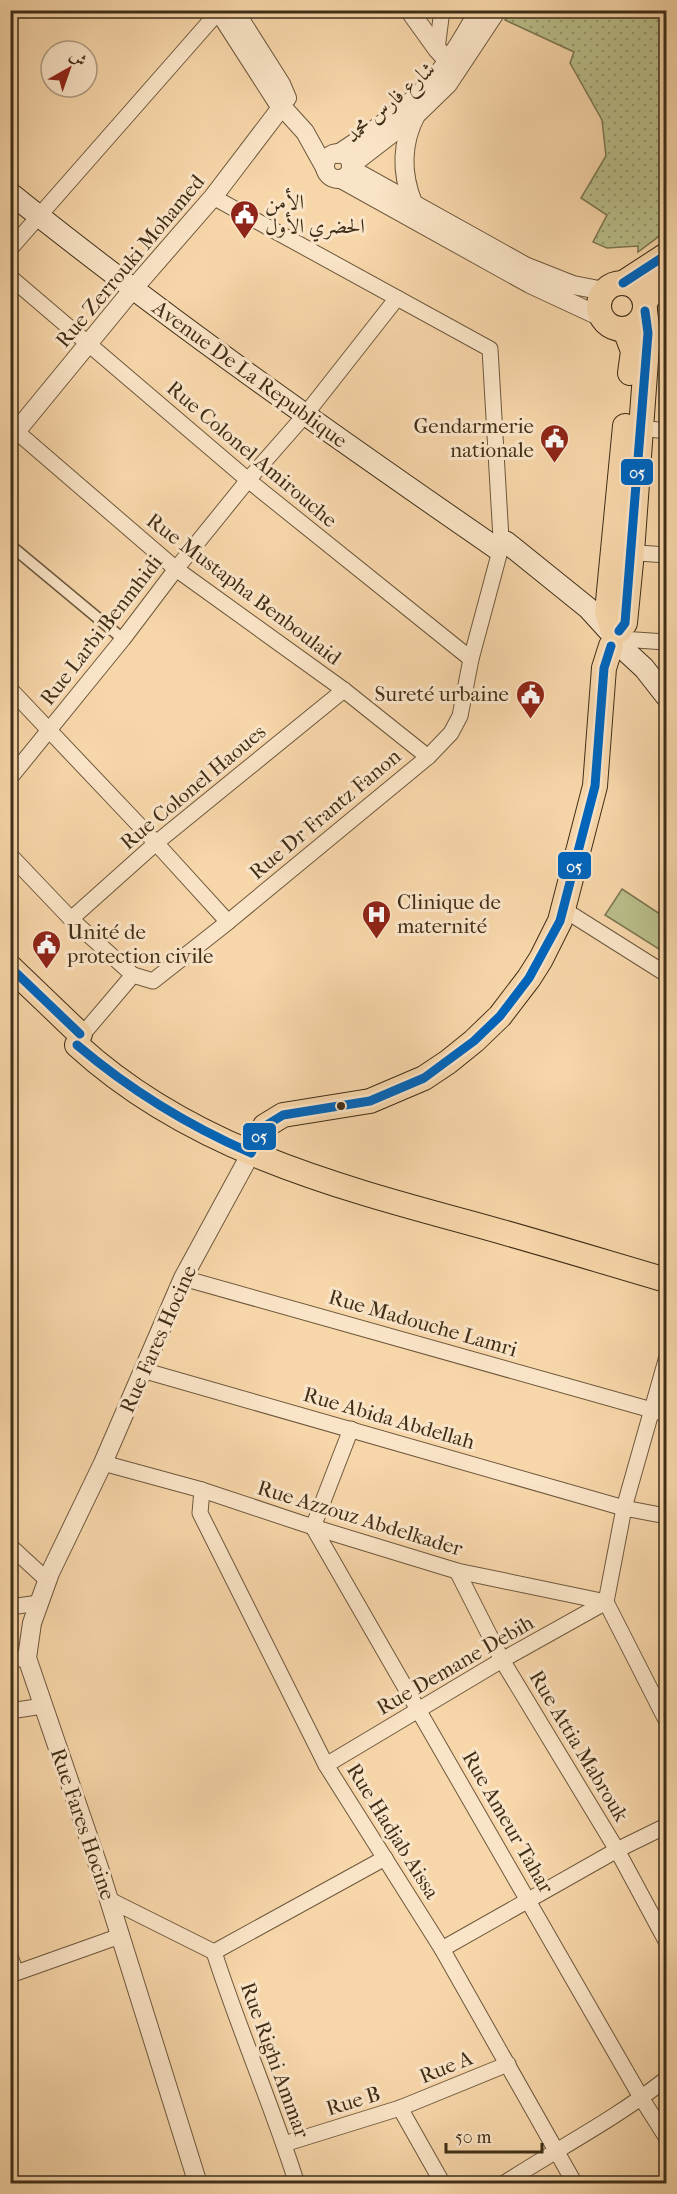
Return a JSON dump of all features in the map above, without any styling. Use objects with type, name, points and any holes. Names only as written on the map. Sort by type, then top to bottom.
[{"type":"main road","name":"Avenue De La Republique","points":[[10,193],[133,289],[305,416],[501,546],[588,608],[644,668],[666,696]]},
{"type":"main road","points":[[666,255],[614,287],[599,303],[601,316],[611,327],[625,330],[638,324],[645,306],[666,276]]},
{"type":"main road","points":[[614,287],[635,286],[639,290],[645,306],[648,333],[641,428],[622,552],[607,612],[614,636]]},
{"type":"main road","points":[[622,552],[633,351],[625,330]]},
{"type":"main road","name":"Rue Fares Hocine","points":[[254,1147],[265,1126],[283,1115],[370,1101],[424,1078],[448,1062],[493,1023],[516,996],[541,959],[560,921],[595,786],[604,668],[614,636]]},
{"type":"main road","points":[[10,967],[79,1039]]},
{"type":"main road","points":[[10,984],[58,1031],[79,1039],[143,1081],[254,1147],[312,1177],[666,1280]]},
{"type":"main road","points":[[254,1147],[434,1201],[666,1266]]},
{"type":"street","points":[[10,15],[14,10]]},
{"type":"street","points":[[234,10],[281,84],[285,106]]},
{"type":"street","points":[[409,10],[447,61]]},
{"type":"street","points":[[442,10],[447,61]]},
{"type":"street","name":"شارع فارس محمد","points":[[340,165],[435,78],[479,10]]},
{"type":"street","name":"شارع فارس محمد","points":[[340,165],[416,115],[448,84],[447,61],[497,10]]},
{"type":"street","points":[[10,249],[219,11],[285,106],[340,165],[530,284],[601,316]]},
{"type":"street","name":"Rue Zerrouki Mohamed","points":[[13,432],[213,197],[285,106]]},
{"type":"street","points":[[413,203],[406,183],[404,158],[409,131],[416,115]]},
{"type":"street","points":[[340,165],[525,266],[573,285],[614,287]]},
{"type":"street","points":[[213,197],[397,298]]},
{"type":"street","name":"Rue Colonel Amirouche","points":[[10,277],[248,480],[471,659]]},
{"type":"street","name":"Rue Larbi Benmhidi","points":[[10,778],[123,639],[176,568],[248,480],[305,416],[397,298]]},
{"type":"street","name":"Rue Dr Frantz Fanon","points":[[133,975],[153,981],[228,922],[428,757],[451,733],[460,716],[471,659],[501,546],[490,349],[397,298]]},
{"type":"street","points":[[641,428],[666,431]]},
{"type":"street","name":"Rue Mustapha Benboulaid","points":[[13,432],[176,568],[344,690],[428,757]]},
{"type":"street","points":[[10,545],[123,639]]},
{"type":"street","points":[[622,552],[666,555]]},
{"type":"street","points":[[614,636],[666,642]]},
{"type":"street","points":[[10,689],[228,922]]},
{"type":"street","name":"Rue Colonel Haoues","points":[[71,919],[156,843],[344,690]]},
{"type":"street","points":[[10,855],[71,919],[133,975],[79,1039]]},
{"type":"street","points":[[563,909],[666,974]]},
{"type":"street","name":"Rue Fares Hocine","points":[[198,2184],[120,1936],[43,1706],[19,1659],[47,1580],[103,1463],[183,1278],[254,1147]]},
{"type":"street","name":"Rue Madouche Lamri","points":[[183,1278],[659,1412]]},
{"type":"street","points":[[666,1360],[659,1412],[624,1508],[606,1602],[666,1720]]},
{"type":"street","name":"Rue Abida Abdellah","points":[[142,1370],[624,1508],[666,1516]]},
{"type":"street","points":[[313,1527],[351,1429]]},
{"type":"street","name":"Rue Azzouz Abdelkader","points":[[103,1463],[202,1490],[457,1571],[606,1602]]},
{"type":"street","name":"Rue Hadjab Aissa","points":[[202,1490],[200,1513],[326,1765],[442,1949],[575,2184]]},
{"type":"street","name":"Rue Ameur Tahar","points":[[313,1527],[666,2137]]},
{"type":"street","points":[[10,1546],[47,1580]]},
{"type":"street","name":"Rue Attia Mabrouk","points":[[457,1571],[502,1660],[617,1850],[666,1941]]},
{"type":"street","name":"Rue Demane Debih","points":[[326,1765],[502,1660],[606,1602]]},
{"type":"street","points":[[10,1607],[39,1603]]},
{"type":"street","points":[[10,1711],[43,1706]]},
{"type":"street","points":[[442,1949],[617,1850],[666,1826]]},
{"type":"street","points":[[108,1899],[214,1952],[385,1858]]},
{"type":"street","points":[[10,1956],[13,1974],[120,1936]]},
{"type":"street","name":"Rue Righi Ammar","points":[[214,1952],[236,2019],[297,2184]]},
{"type":"street","name":"Rue A","points":[[400,2108],[508,2064]]},
{"type":"street","points":[[503,2184],[554,2150],[642,2099],[666,2079]]},
{"type":"street","points":[[400,2108],[443,2184]]},
{"type":"street","name":"Rue B","points":[[284,2144],[400,2108]]},
{"type":"green space","points":[[511,11],[666,11],[666,231],[638,252],[638,246],[607,248],[593,242],[607,215],[581,198],[606,156],[602,120],[570,63],[574,52],[505,20]]},
{"type":"green space","points":[[622,889],[666,918],[666,945],[662,951],[605,915]]},
{"type":"transit line","name":"05","points":[[623,283],[666,255]]},
{"type":"transit line","name":"05","points":[[619,631],[625,623],[648,333],[645,311]]},
{"type":"transit line","name":"05","points":[[77,1045],[138,1092],[204,1131],[251,1153],[265,1126],[283,1115],[370,1101],[424,1078],[474,1041],[500,1016],[529,978],[560,921],[595,786],[604,668],[611,646]]},
{"type":"transit line","name":"05","points":[[10,967],[80,1034]]},
{"type":"place","name":"الأمن الحضري الأول","points":[[244,240]]},
{"type":"place","name":"Gendarmerie nationale","points":[[555,464]]},
{"type":"place","name":"Sureté urbaine","points":[[530,720]]},
{"type":"place","name":"Clinique de maternité","points":[[376,940]]},
{"type":"place","name":"Unité de protection civile","points":[[46,970]]}]
